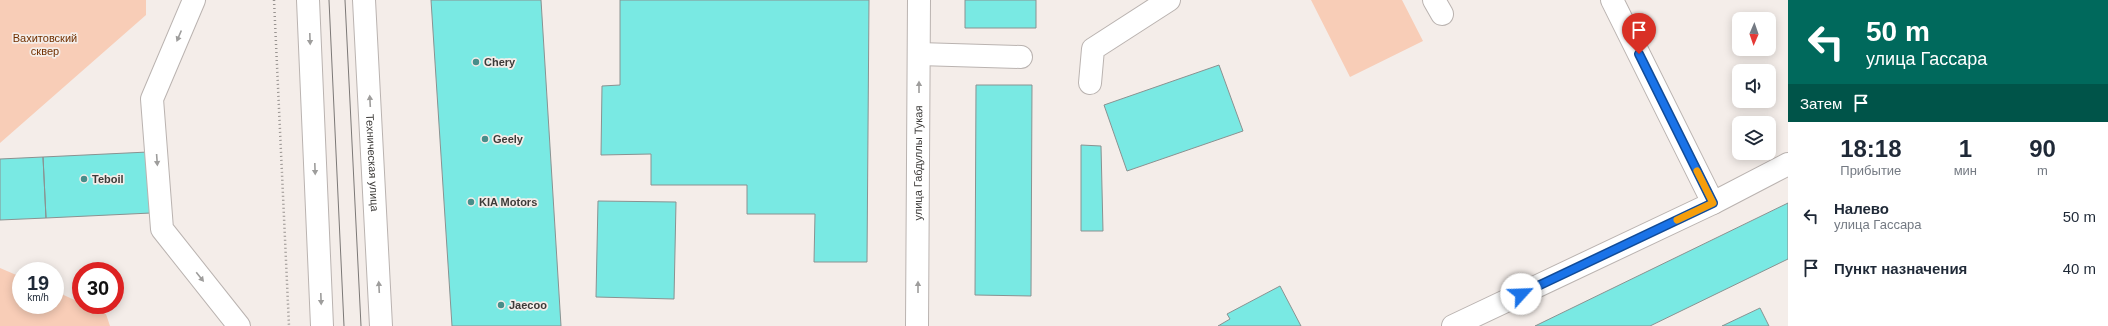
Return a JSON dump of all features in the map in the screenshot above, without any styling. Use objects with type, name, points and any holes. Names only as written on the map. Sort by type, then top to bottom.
[{"type":"street","points":[[194,0],[152,99],[162,229],[239,326]]},
{"type":"street","points":[[308,0],[322,326]]},
{"type":"street","name":"Техническая улица","points":[[364,0],[381,326]]},
{"type":"street","name":"улица Габдуллы Тукая","points":[[917,326],[919,0]]},
{"type":"street","points":[[1090,83],[1093,49],[1170,0]]},
{"type":"street","points":[[1612,0],[1713,203]]},
{"type":"street","points":[[919,54],[1021,57]]},
{"type":"street","points":[[1453,326],[1713,203],[1788,164]]},
{"type":"path","points":[[274,0],[289,326]]},
{"type":"green space","name":"Вахитовский сквер","points":[[0,0],[146,0],[146,15],[0,143]]},
{"type":"green space","points":[[1311,0],[1402,0],[1423,41],[1350,77]]},
{"type":"green space","points":[[0,268],[12,273],[12,314],[64,314],[64,295],[72,299],[72,314],[106,314],[110,326],[0,326]]},
{"type":"building","points":[[431,0],[541,0],[561,326],[452,326]]},
{"type":"building","points":[[620,0],[869,0],[867,262],[814,262],[815,214],[747,214],[747,185],[651,185],[651,154],[601,155],[602,86],[620,85]]},
{"type":"building","points":[[965,0],[1036,0],[1036,28],[965,28]]},
{"type":"building","points":[[1219,65],[1243,131],[1127,171],[1104,105]]},
{"type":"building","points":[[976,85],[1032,85],[1031,296],[975,295]]},
{"type":"building","points":[[1081,145],[1101,146],[1103,231],[1081,231]]},
{"type":"building","points":[[148,152],[151,213],[46,218],[43,157]]},
{"type":"building","points":[[43,157],[46,218],[0,220],[0,159]]},
{"type":"building","points":[[598,201],[676,202],[674,299],[596,297]]},
{"type":"building","points":[[1788,203],[1788,259],[1650,326],[1535,326]]},
{"type":"building","points":[[1280,286],[1301,326],[1218,326],[1230,319],[1227,314]]},
{"type":"building","points":[[1760,308],[1769,326],[1722,326]]},
{"type":"tram line","points":[[329,0],[344,326]]},
{"type":"tram line","points":[[345,0],[361,326]]},
{"type":"slow traffic","points":[[1677,220],[1713,203],[1697,171]]},
{"type":"place","name":"Chery","points":[[476,62]]},
{"type":"place","name":"Geely","points":[[485,139]]},
{"type":"place","name":"Teboil","points":[[84,179]]},
{"type":"place","name":"KIA Motors","points":[[471,202]]},
{"type":"place","name":"Jaecoo","points":[[501,305]]},
{"type":"route","points":[[1521,294],[1713,203],[1639,54]]}]
